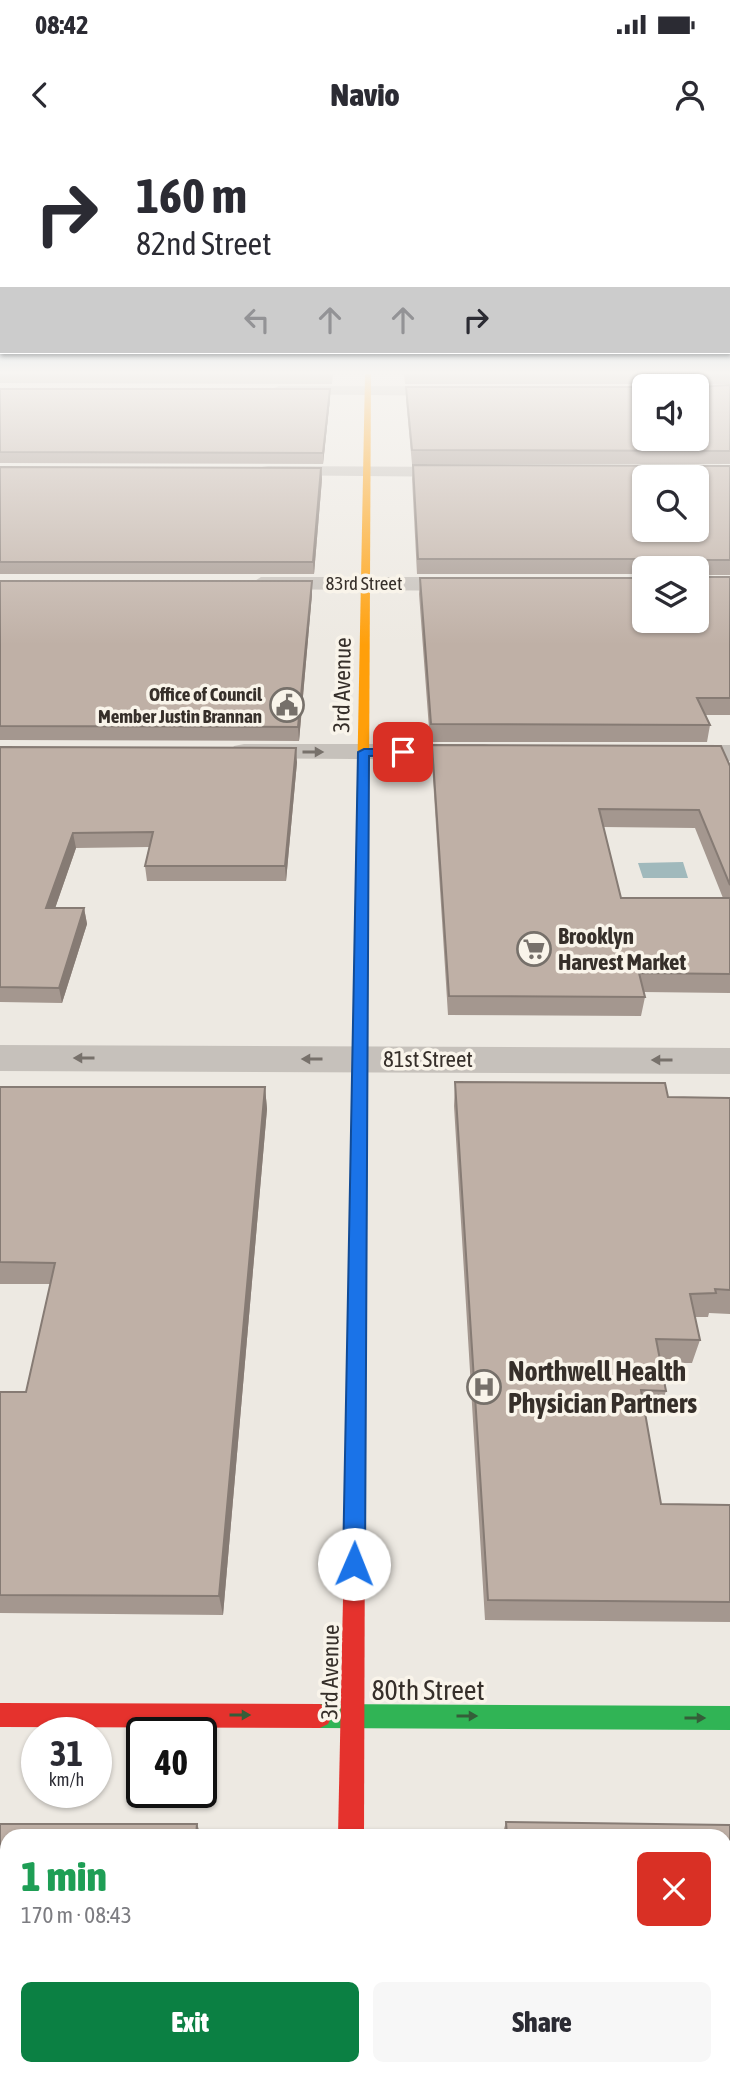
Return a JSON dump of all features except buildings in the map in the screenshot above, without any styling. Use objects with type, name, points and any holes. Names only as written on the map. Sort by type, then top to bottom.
[{"type":"street","name":"3rd Avenue","points":[[351,1829],[367,464]]},
{"type":"street","points":[[249,471],[484,472]]},
{"type":"street","name":"83rd Street","points":[[244,583],[492,584]]},
{"type":"street","points":[[218,751],[506,752]]},
{"type":"street","points":[[640,752],[730,753]]},
{"type":"street","name":"81st Street","points":[[0,1058],[730,1061]]},
{"type":"street","name":"80th Street","points":[[0,1714],[730,1718]]},
{"type":"water","points":[[683,862],[688,878],[643,878],[638,863]]},
{"type":"traffic: fast","points":[[358,1238],[363,785]]},
{"type":"traffic: fast","points":[[320,1716],[730,1718]]},
{"type":"traffic: slow","points":[[363,785],[367,464]]},
{"type":"traffic: slow","points":[[355,1504],[358,1238]]},
{"type":"traffic: jam","points":[[351,1829],[355,1504]]},
{"type":"traffic: jam","points":[[0,1715],[320,1716]]},
{"type":"place","name":"Office of Council Member Justin Brannan","points":[[287,705]]},
{"type":"place","name":"Brooklyn Harvest Market","points":[[534,949]]},
{"type":"place","name":"Northwell Health Physician Partners","points":[[484,1387]]},
{"type":"route","points":[[354,1564],[364,752],[403,752]]}]
